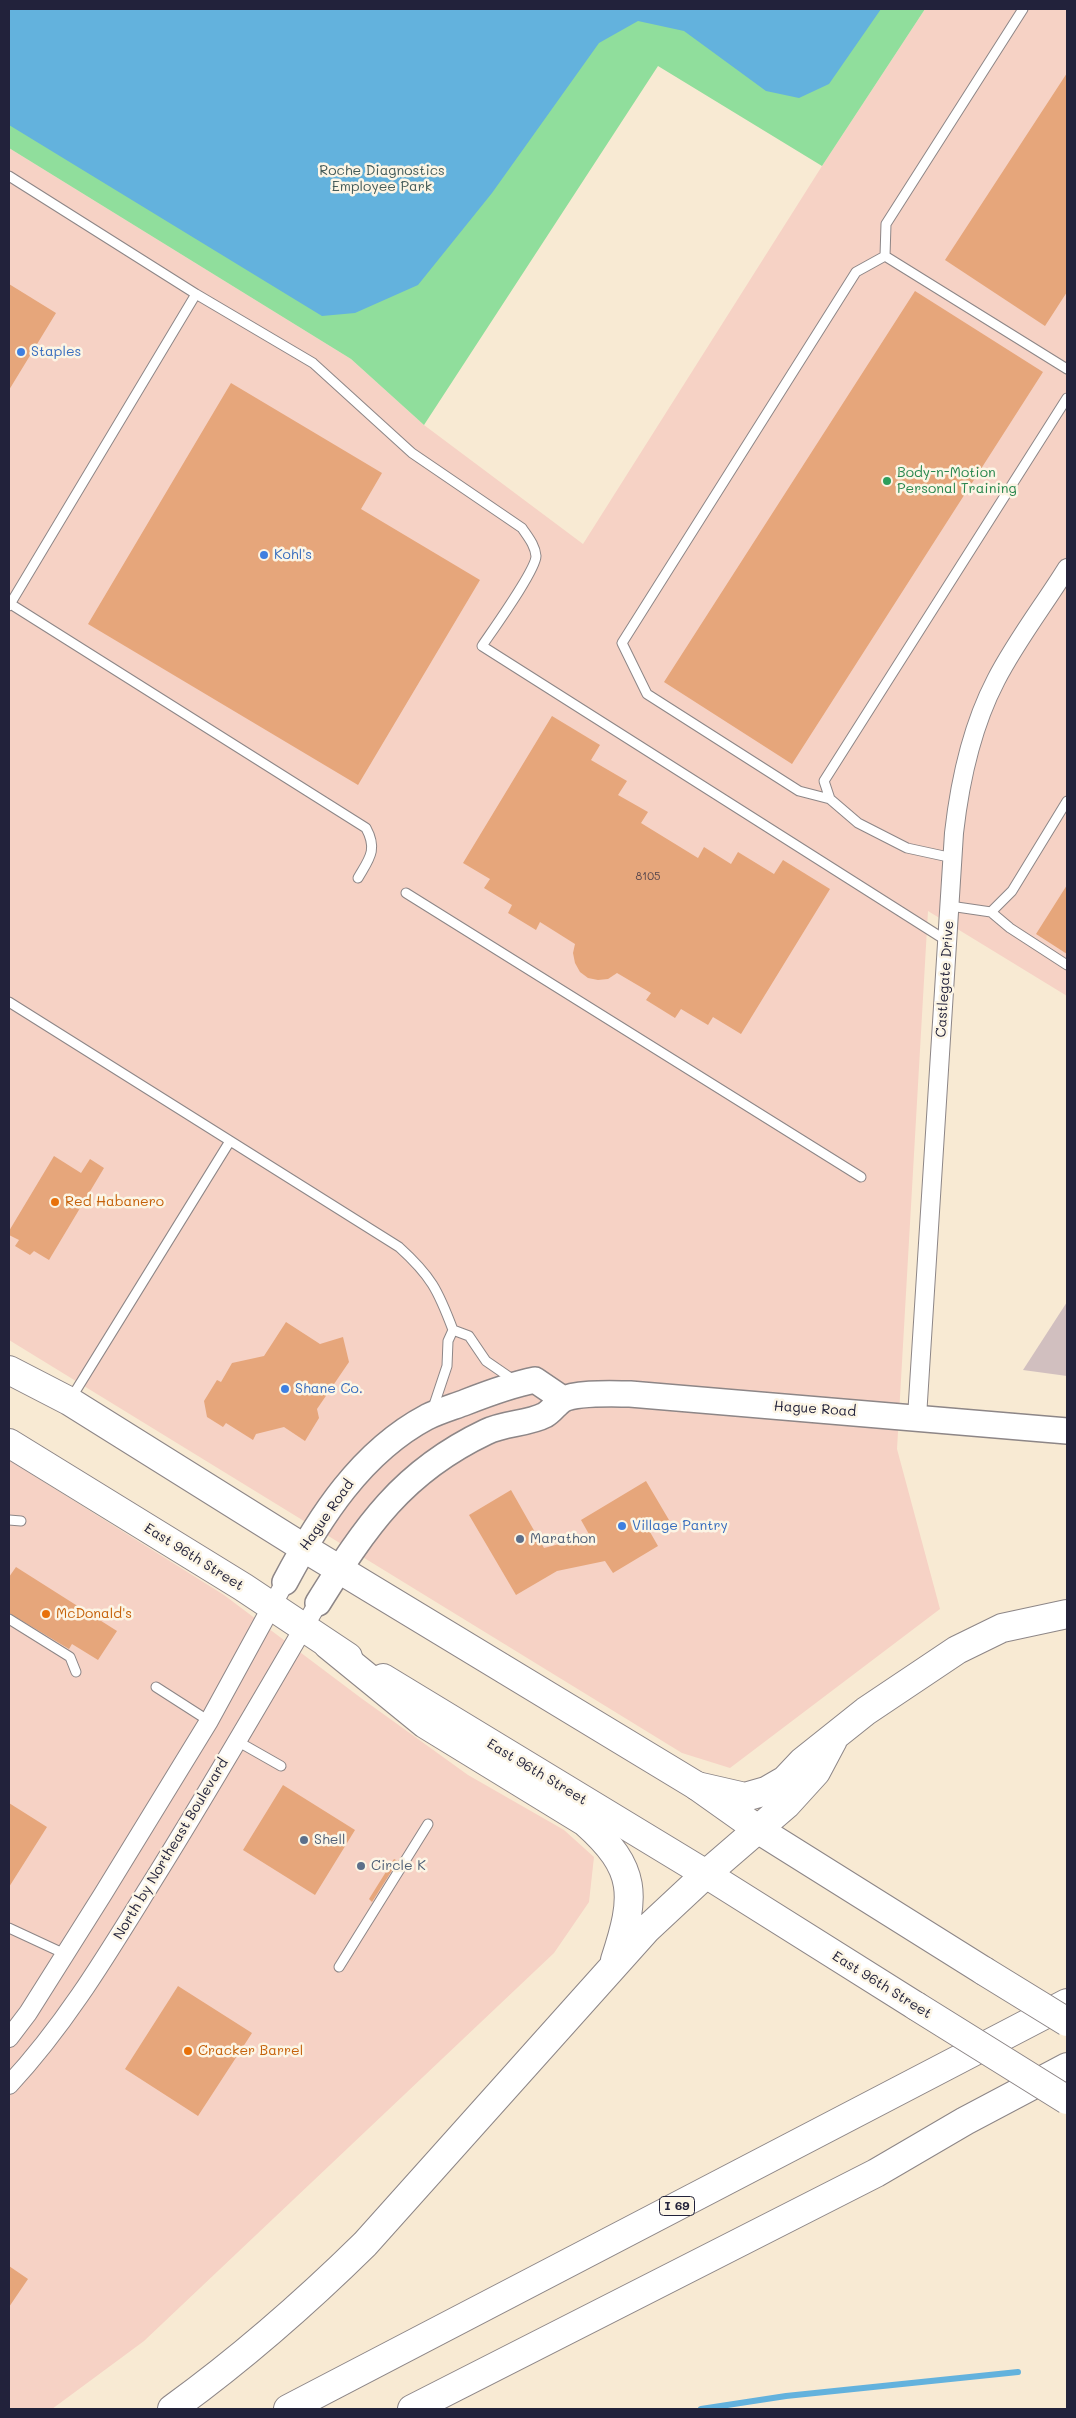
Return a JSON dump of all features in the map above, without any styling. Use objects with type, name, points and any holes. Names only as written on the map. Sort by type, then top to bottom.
[{"type":"main road","points":[[9,1370],[69,1401],[304,1548],[697,1786],[759,1830],[1067,2022]]},
{"type":"main road","name":"East 96th Street","points":[[9,1442],[328,1645],[706,1874],[1067,2100]]},
{"type":"main road","points":[[697,1786],[745,1797],[766,1791],[785,1780],[802,1762],[833,1740],[866,1711],[957,1650],[1002,1628],[1067,1614]]},
{"type":"main road","points":[[328,1645],[425,1724],[585,1822],[602,1837],[626,1870],[629,1896],[626,1927],[613,1968]]},
{"type":"main road","points":[[172,2409],[268,2335],[358,2250],[647,1929],[706,1874],[786,1805],[816,1772],[833,1740]]},
{"type":"main road","name":"I 69","points":[[288,2409],[1067,2003]]},
{"type":"main road","points":[[412,2409],[876,2173],[965,2121],[1067,2067]]},
{"type":"street","name":"Castlegate Drive","points":[[917,1417],[953,858],[959,793],[976,725],[997,677],[1067,568]]},
{"type":"street","name":"Hague Road","points":[[285,1582],[330,1506],[361,1469],[399,1436],[430,1416],[518,1383],[535,1380],[563,1399],[598,1393],[630,1394],[1067,1431]]},
{"type":"street","points":[[318,1603],[375,1518],[412,1479],[443,1456],[488,1430],[545,1415],[563,1399]]},
{"type":"street","points":[[9,2038],[65,1954],[209,1721],[285,1582]]},
{"type":"street","name":"North by Northeast Boulevard","points":[[9,2085],[31,2061],[84,1990],[237,1741],[318,1603]]},
{"type":"lane","points":[[885,256],[886,224],[1023,9]]},
{"type":"lane","points":[[9,176],[196,294],[313,363],[412,453],[522,528],[532,542],[536,558],[527,577],[482,646],[948,941]]},
{"type":"lane","points":[[885,256],[1067,370]]},
{"type":"lane","points":[[885,256],[856,272],[622,643],[647,694],[799,791],[830,799],[858,823],[907,848],[953,858]]},
{"type":"lane","points":[[196,294],[9,604],[366,828],[372,839],[372,854],[358,878]]},
{"type":"lane","points":[[830,799],[824,782],[1067,398]]},
{"type":"lane","points":[[991,912],[1012,891],[1067,801]]},
{"type":"lane","points":[[406,894],[861,1177]]},
{"type":"lane","points":[[950,906],[991,912],[1010,928],[1067,966]]},
{"type":"lane","points":[[9,1002],[398,1247],[416,1263],[436,1286],[453,1330],[448,1341],[447,1366],[430,1416]]},
{"type":"lane","points":[[69,1401],[230,1141]]},
{"type":"lane","points":[[453,1330],[469,1336],[486,1361],[518,1383]]},
{"type":"lane","points":[[9,1520],[21,1521]]},
{"type":"lane","points":[[9,1619],[70,1657],[76,1672]]},
{"type":"lane","points":[[156,1687],[209,1721]]},
{"type":"lane","points":[[237,1741],[281,1766]]},
{"type":"lane","points":[[339,1967],[428,1824]]},
{"type":"lane","points":[[9,1928],[65,1954]]},
{"type":"shaded area","points":[[925,9],[1067,9],[1067,996],[928,911],[897,1449],[940,1609],[730,1768],[682,1753],[9,1340],[9,148],[351,359],[424,425],[583,544],[822,166]]},
{"type":"shaded area","points":[[1067,1302],[1067,1376],[1023,1370]]},
{"type":"shaded area","points":[[9,1460],[224,1595],[361,1698],[468,1775],[564,1830],[594,1857],[589,1902],[554,1953],[144,2341],[52,2409],[9,2409]]},
{"type":"green space","name":"Roche Diagnostics Employee Park","points":[[9,9],[925,9],[822,166],[658,66],[424,425],[351,359],[9,148]]},
{"type":"water","name":"Roche Diagnostics Employee Park","points":[[9,9],[881,9],[829,84],[799,98],[766,91],[684,31],[638,21],[599,43],[492,193],[418,285],[355,313],[322,316],[9,125]]},
{"type":"building","points":[[1067,73],[1067,292],[1045,326],[945,260]]},
{"type":"building","name":"Staples","points":[[9,284],[56,313],[9,390]]},
{"type":"building","points":[[915,291],[1043,372],[792,764],[664,682]]},
{"type":"building","points":[[231,383],[382,473],[361,509],[480,580],[358,785],[88,624]]},
{"type":"building","points":[[552,716],[600,745],[591,760],[627,781],[618,795],[648,812],[641,823],[698,858],[704,847],[731,864],[738,852],[774,874],[783,860],[830,889],[741,1034],[713,1017],[708,1025],[681,1009],[675,1018],[646,1000],[651,993],[617,973],[608,979],[588,978],[580,972],[575,963],[573,953],[575,944],[540,922],[536,930],[508,913],[512,905],[484,888],[490,879],[463,863]]},
{"type":"building","points":[[1067,885],[1067,954],[1036,934]]},
{"type":"building","name":"Red Habanero","points":[[54,1156],[81,1173],[90,1159],[104,1168],[49,1260],[34,1251],[30,1255],[15,1246],[19,1240],[9,1235],[9,1231]]},
{"type":"building","points":[[286,1322],[320,1344],[343,1337],[349,1362],[317,1409],[319,1418],[305,1441],[284,1427],[256,1434],[253,1440],[226,1423],[223,1427],[207,1417],[204,1401],[217,1380],[221,1382],[232,1363],[264,1356]]},
{"type":"building","points":[[646,1481],[669,1520],[650,1532],[658,1546],[613,1573],[605,1561],[557,1571],[516,1595],[469,1515],[511,1490],[544,1548],[590,1536],[581,1520]]},
{"type":"building","points":[[16,1567],[117,1631],[98,1660],[72,1644],[69,1649],[9,1613],[9,1577]]},
{"type":"building","points":[[283,1785],[355,1830],[315,1895],[243,1850]]},
{"type":"building","points":[[9,1803],[47,1827],[9,1887]]},
{"type":"building","points":[[394,1859],[398,1861],[372,1902],[369,1899]]},
{"type":"building","name":"Cracker Barrel","points":[[178,1986],[252,2033],[198,2116],[125,2069]]},
{"type":"building","points":[[9,2266],[28,2279],[9,2307]]},
{"type":"waterway","points":[[701,2409],[786,2396],[1018,2372]]},
{"type":"place","name":"Staples","points":[[21,352]]},
{"type":"place","name":"Body-n-Motion Personal Training","points":[[887,481]]},
{"type":"place","name":"Kohl's","points":[[264,555]]},
{"type":"place","name":"Red Habanero","points":[[55,1202]]},
{"type":"place","name":"Shane Co.","points":[[285,1389]]},
{"type":"place","name":"Village Pantry","points":[[622,1526]]},
{"type":"place","name":"Marathon","points":[[520,1539]]},
{"type":"place","name":"McDonald's","points":[[46,1614]]},
{"type":"place","name":"Shell","points":[[304,1840]]},
{"type":"place","name":"Circle K","points":[[361,1866]]},
{"type":"place","name":"Cracker Barrel","points":[[188,2051]]}]
